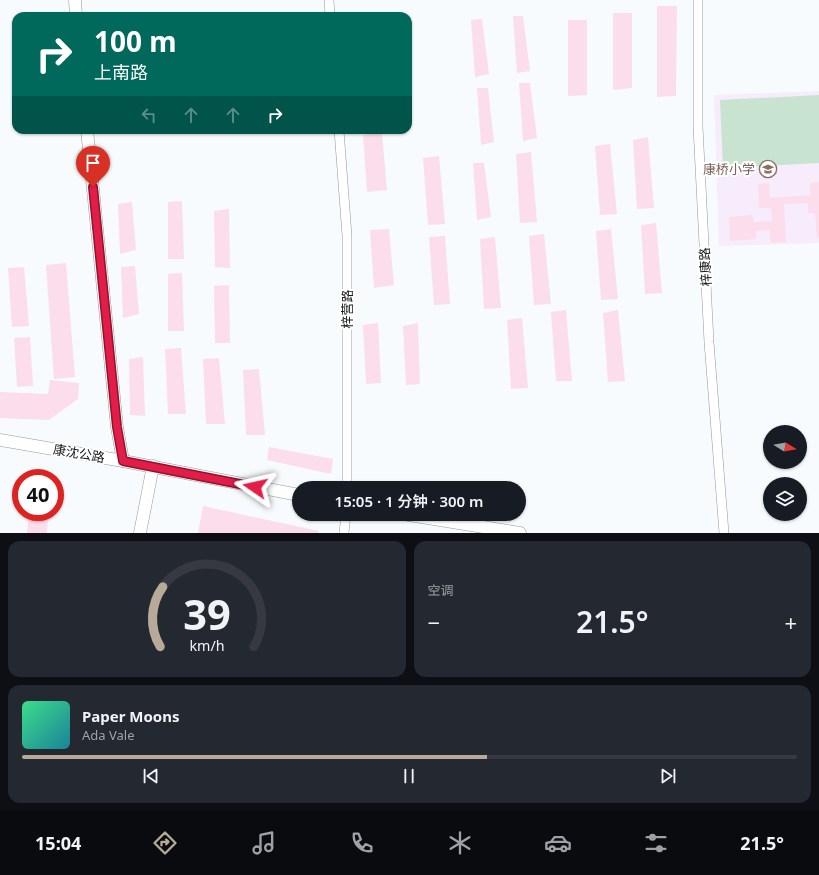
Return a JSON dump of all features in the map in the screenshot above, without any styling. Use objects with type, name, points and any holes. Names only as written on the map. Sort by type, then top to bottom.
[{"type":"street","points":[[75,0],[76,12]]},
{"type":"street","points":[[329,0],[330,12]]},
{"type":"street","name":"梓康路","points":[[698,0],[698,127],[709,342],[724,533]]},
{"type":"street","points":[[87,134],[108,348],[117,427],[123,461]]},
{"type":"street","name":"梓营路","points":[[339,134],[347,236],[347,481]]},
{"type":"street","name":"康沈公路","points":[[0,440],[153,466],[292,494]]},
{"type":"street","points":[[140,533],[153,466]]},
{"type":"street","points":[[344,533],[345,521]]},
{"type":"street","points":[[446,521],[520,533]]},
{"type":"shaded area","name":"康桥小学","points":[[819,91],[819,243],[719,246],[714,95]]},
{"type":"green space","points":[[819,95],[819,163],[723,168],[720,100]]},
{"type":"building","points":[[657,6],[677,6],[676,96],[657,97]]},
{"type":"building","points":[[613,13],[632,13],[632,88],[613,90]]},
{"type":"building","points":[[513,16],[523,16],[530,71],[517,73]]},
{"type":"building","points":[[482,19],[489,74],[475,77],[471,20]]},
{"type":"building","points":[[568,20],[587,20],[587,95],[568,96]]},
{"type":"building","points":[[519,83],[530,83],[537,138],[523,141]]},
{"type":"building","points":[[477,88],[488,88],[494,142],[481,145]]},
{"type":"building","points":[[382,134],[387,190],[367,192],[363,135]]},
{"type":"building","points":[[648,137],[654,208],[637,209],[633,140]]},
{"type":"building","points":[[610,144],[617,214],[600,215],[595,146]]},
{"type":"building","points":[[531,152],[537,222],[520,223],[516,154]]},
{"type":"building","points":[[439,156],[445,224],[428,225],[423,158]]},
{"type":"building","points":[[473,163],[484,163],[491,217],[477,220]]},
{"type":"building","points":[[819,182],[819,237],[817,238],[815,213],[808,213],[808,203],[784,204],[786,242],[771,243],[770,230],[756,231],[756,239],[730,241],[729,217],[752,215],[754,222],[772,221],[771,208],[759,208],[758,184],[769,183],[770,198],[811,195],[810,183]]},
{"type":"building","points":[[182,201],[184,259],[168,259],[168,202]]},
{"type":"building","points":[[132,202],[136,250],[120,254],[118,204]]},
{"type":"building","points":[[229,209],[230,268],[215,267],[214,211]]},
{"type":"building","points":[[656,223],[662,293],[645,294],[641,225]]},
{"type":"building","points":[[389,229],[394,285],[374,288],[370,230]]},
{"type":"building","points":[[611,229],[618,299],[601,300],[596,231]]},
{"type":"building","points":[[544,234],[551,304],[534,305],[529,236]]},
{"type":"building","points":[[445,236],[450,304],[434,305],[429,237]]},
{"type":"building","points":[[495,237],[501,308],[484,309],[480,239]]},
{"type":"building","points":[[66,263],[75,377],[54,379],[46,265]]},
{"type":"building","points":[[135,266],[139,314],[123,318],[121,267]]},
{"type":"building","points":[[24,267],[29,326],[12,327],[8,268]]},
{"type":"building","points":[[182,273],[184,331],[168,331],[168,274]]},
{"type":"building","points":[[229,285],[230,343],[215,343],[214,286]]},
{"type":"building","points":[[566,310],[572,381],[556,381],[551,312]]},
{"type":"building","points":[[618,310],[625,381],[608,382],[603,313]]},
{"type":"building","points":[[522,318],[528,388],[511,389],[507,320]]},
{"type":"building","points":[[378,323],[381,383],[366,384],[363,325]]},
{"type":"building","points":[[418,323],[420,384],[406,385],[403,326]]},
{"type":"building","points":[[30,337],[33,386],[17,387],[14,338]]},
{"type":"building","points":[[181,348],[186,414],[168,414],[165,349]]},
{"type":"building","points":[[143,357],[145,416],[130,415],[129,359]]},
{"type":"building","points":[[219,358],[225,424],[206,424],[203,359]]},
{"type":"building","points":[[259,369],[265,435],[246,435],[243,370]]},
{"type":"building","points":[[50,380],[79,383],[78,399],[49,420],[0,418],[0,392],[48,394]]},
{"type":"building","points":[[269,447],[333,459],[331,474],[267,460]]},
{"type":"building","points":[[203,506],[319,531],[318,533],[198,533]]},
{"type":"building","points":[[28,521],[48,521],[47,533],[27,533]]},
{"type":"place","name":"康桥小学","points":[[768,169]]},
{"type":"route","points":[[93,187],[117,427],[123,461],[255,487]]}]
